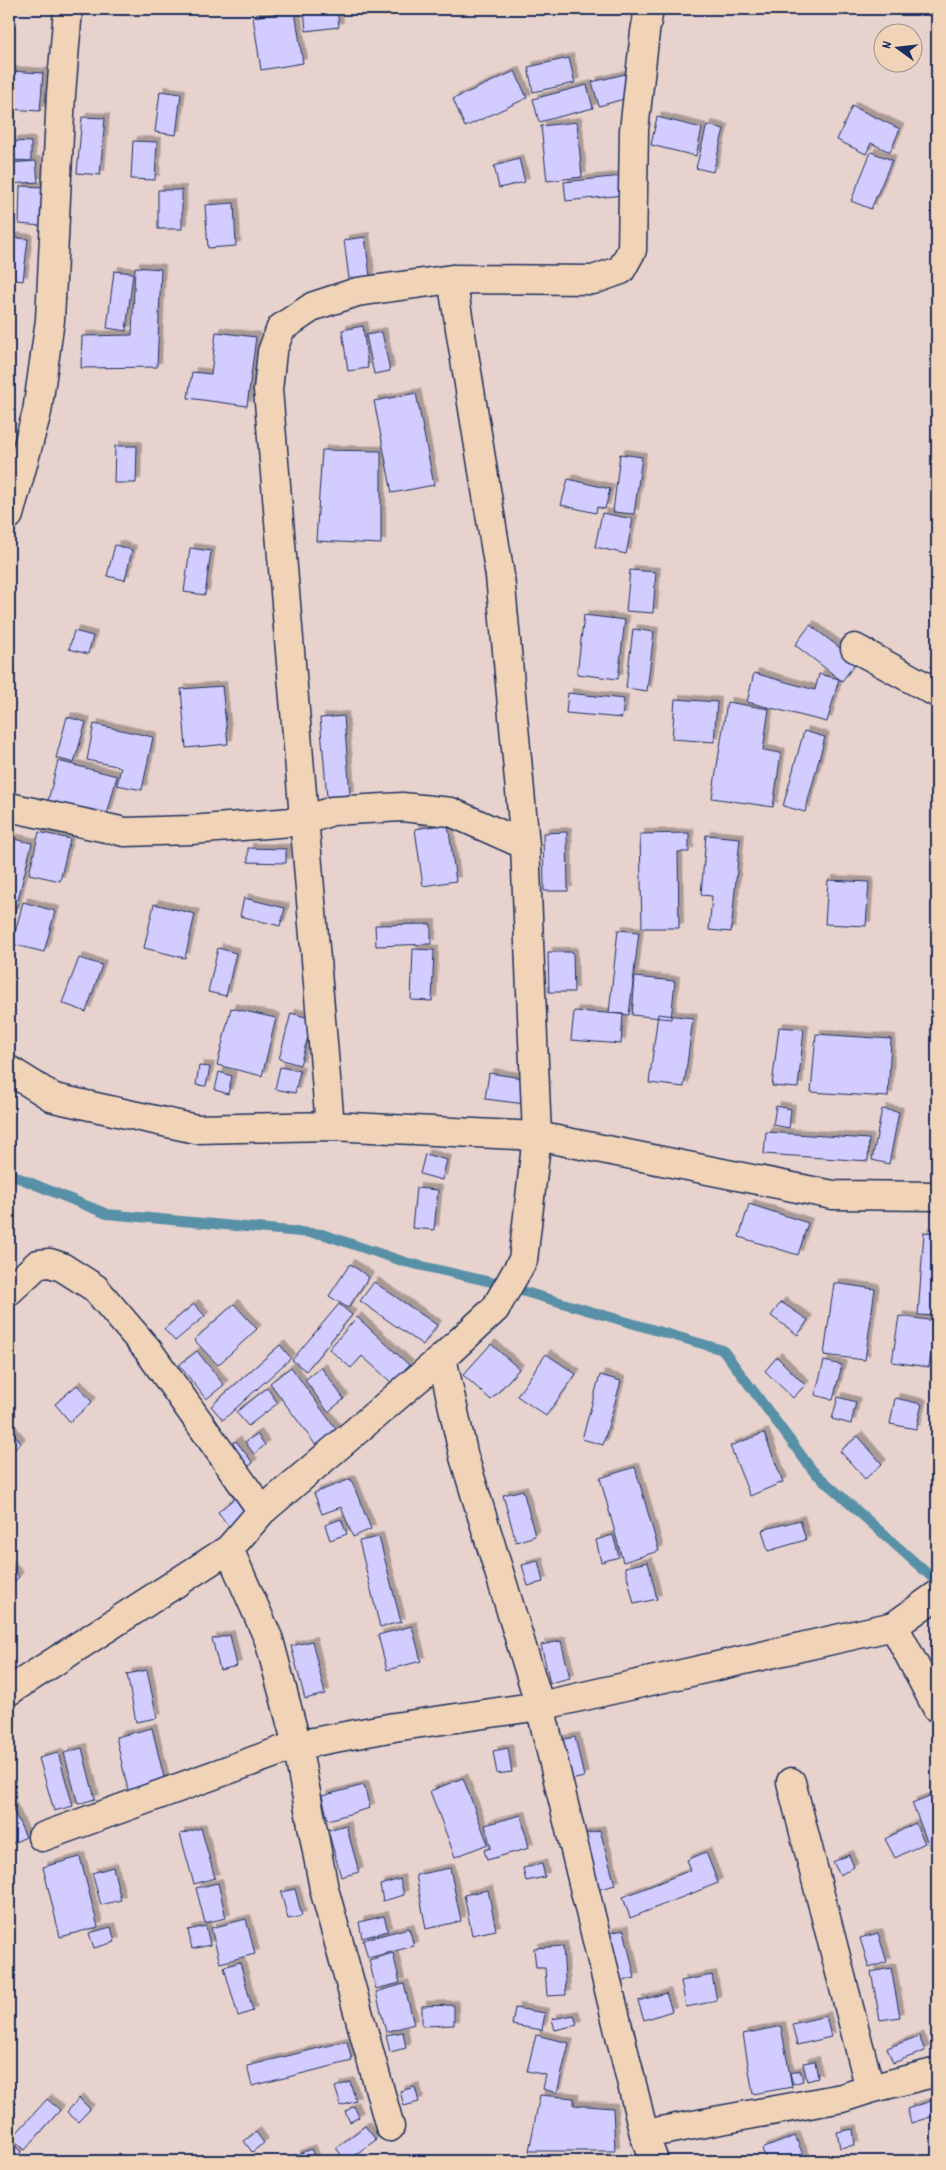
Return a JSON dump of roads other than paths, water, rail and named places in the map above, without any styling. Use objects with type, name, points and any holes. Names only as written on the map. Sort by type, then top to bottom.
[{"type":"street","points":[[9,515],[37,412],[50,320],[61,94],[68,9]]},
{"type":"street","points":[[330,1126],[268,390],[272,352],[281,328],[314,306],[357,292],[452,279],[593,280],[622,270],[632,250],[634,130],[644,32],[649,9]]},
{"type":"street","points":[[9,1691],[229,1549],[262,1511],[442,1358],[495,1308],[523,1260],[537,1136],[525,845],[500,576],[452,279]]},
{"type":"street","points":[[855,648],[937,693]]},
{"type":"street","points":[[9,806],[125,832],[191,830],[304,821],[332,811],[402,807],[451,812],[525,845]]},
{"type":"street","points":[[9,1070],[54,1098],[196,1129],[330,1126],[537,1136],[833,1195],[937,1196]]},
{"type":"street","points":[[9,1291],[38,1264],[50,1263],[62,1267],[95,1288],[148,1350],[262,1511]]},
{"type":"street","points":[[442,1358],[464,1457],[540,1706],[644,2134],[654,2161]]},
{"type":"street","points":[[229,1549],[269,1640],[297,1745],[324,1888],[390,2127]]},
{"type":"street","points":[[42,1837],[297,1745],[394,1727],[540,1706],[894,1626],[937,1595]]},
{"type":"street","points":[[894,1626],[937,1708]]},
{"type":"street","points":[[791,1782],[870,2089]]},
{"type":"street","points":[[644,2134],[842,2098],[937,2072]]},
{"type":"waterway","points":[[9,1171],[19,1178],[107,1214],[322,1234],[405,1262],[491,1282],[723,1350],[813,1471],[937,1582]]}]
